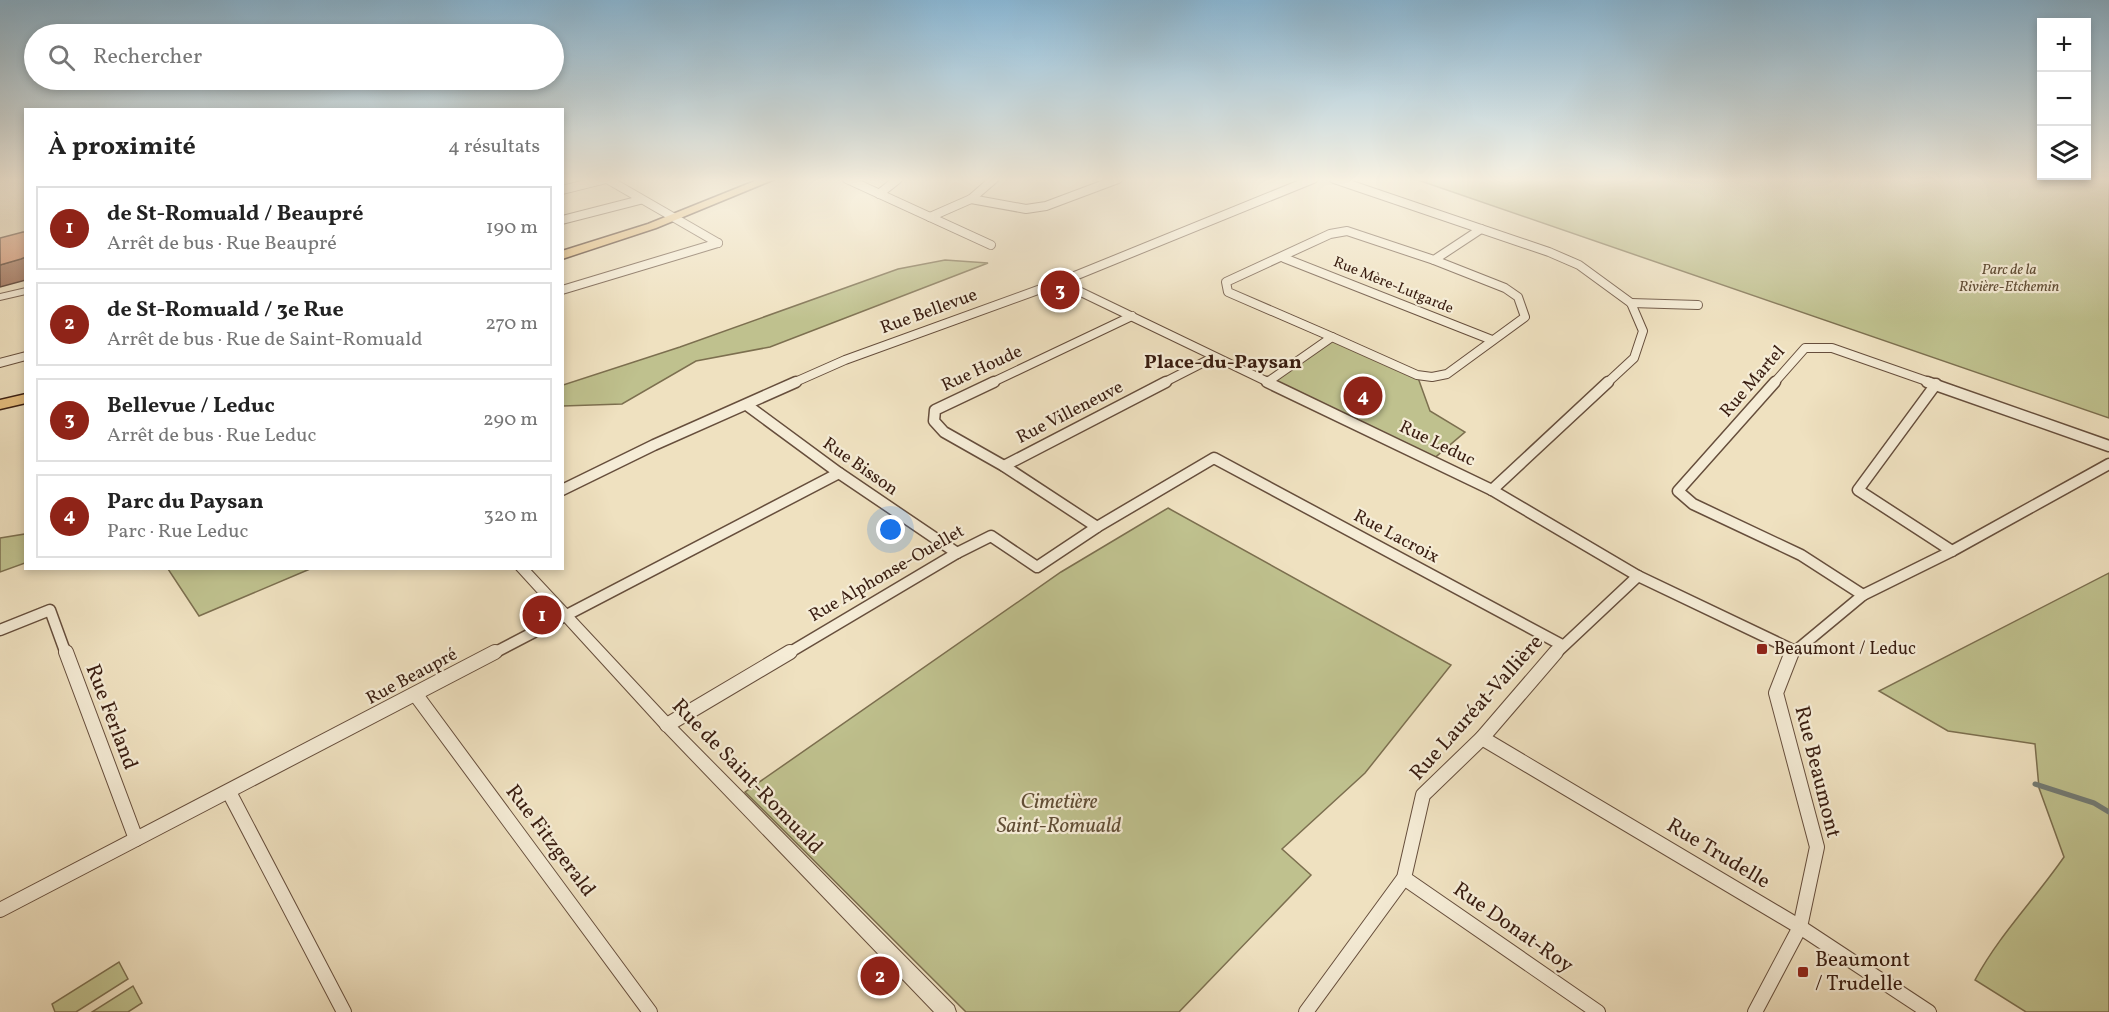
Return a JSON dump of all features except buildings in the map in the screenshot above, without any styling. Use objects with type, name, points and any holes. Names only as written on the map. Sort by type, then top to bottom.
[{"type":"main road","points":[[564,254],[649,226]]},
{"type":"main road","points":[[0,405],[24,399]]},
{"type":"street","points":[[564,289],[718,243],[688,226]]},
{"type":"street","points":[[951,226],[991,244]]},
{"type":"street","name":"Rue Bellevue","points":[[564,489],[654,445],[748,406],[845,360],[1060,282],[1197,226]]},
{"type":"street","points":[[1473,226],[1549,252],[1579,265],[1631,303],[1643,331],[1634,358],[1492,490]]},
{"type":"street","points":[[1434,261],[1481,229]]},
{"type":"street","points":[[1347,231],[1505,288],[1518,297],[1525,317],[1447,375],[1432,377],[1418,375],[1228,292],[1225,287],[1226,282],[1284,258],[1330,234],[1347,231]]},
{"type":"street","name":"Rue Mère-Lutgarde","points":[[1284,258],[1492,340]]},
{"type":"street","name":"Rue Leduc","points":[[1060,282],[1492,490],[1638,576],[1793,650]]},
{"type":"street","points":[[0,297],[24,291]]},
{"type":"street","points":[[1631,303],[1698,305]]},
{"type":"street","name":"Rue Houde","points":[[1097,527],[1004,466],[944,432],[934,421],[935,410],[1132,316]]},
{"type":"street","points":[[1269,381],[1332,337]]},
{"type":"street","name":"Rue Martel","points":[[1863,595],[1801,555],[1693,504],[1678,491],[1804,348],[1832,348],[2109,446]]},
{"type":"street","points":[[0,363],[24,357]]},
{"type":"street","name":"Rue Villeneuve","points":[[1004,466],[1214,357]]},
{"type":"street","points":[[1936,384],[1858,490],[1952,551]]},
{"type":"street","name":"Rue Bisson","points":[[748,406],[839,473],[957,553]]},
{"type":"street","name":"Rue Alphonse-Ouellet","points":[[667,725],[957,553],[991,536],[1037,567],[1097,527],[1214,458]]},
{"type":"street","name":"Rue Lacroix","points":[[1214,458],[1562,645]]},
{"type":"street","points":[[1793,650],[1863,595],[1952,551],[2109,464]]},
{"type":"street","name":"Rue Beaupré","points":[[0,910],[839,473]]},
{"type":"street","name":"Rue de Saint-Romuald","points":[[523,570],[667,725],[947,1012]]},
{"type":"street","name":"Rue Lauréat-Vallière","points":[[1306,1012],[1404,878],[1423,795],[1482,738],[1562,645],[1638,576]]},
{"type":"street","name":"Rue Ferland","points":[[0,630],[50,610],[136,839]]},
{"type":"street","name":"Rue Beaumont","points":[[1755,1012],[1800,927],[1817,847],[1776,693],[1793,650]]},
{"type":"street","name":"Rue Fitzgerald","points":[[416,695],[650,1012]]},
{"type":"street","name":"Rue Trudelle","points":[[1482,738],[1800,927],[1929,1012]]},
{"type":"street","points":[[229,792],[344,1012]]},
{"type":"street","name":"Rue Donat-Roy","points":[[1404,878],[1598,1012]]},
{"type":"green space","name":"Parc de la Rivière-Etchemin","points":[[1552,226],[2109,226],[2109,418]]},
{"type":"green space","points":[[945,260],[988,263],[770,347],[696,361],[622,404],[564,406],[564,385],[680,347],[898,269]]},
{"type":"green space","points":[[1332,337],[1417,375],[1430,411],[1465,432],[1432,460],[1269,381]]},
{"type":"green space","name":"Cimetière Saint-Romuald","points":[[1168,508],[1451,665],[1365,773],[1282,849],[1311,875],[1179,1012],[966,1012],[745,792],[1061,572]]},
{"type":"green space","points":[[24,534],[24,563],[0,572],[0,538]]},
{"type":"green space","points":[[169,570],[308,570],[199,616]]},
{"type":"green space","points":[[2109,573],[2109,1012],[2026,1012],[1975,980],[2006,932],[2064,857],[2039,788],[2035,744],[1948,731],[1879,691]]},
{"type":"green space","points":[[119,962],[128,979],[76,1012],[55,1012],[52,1004]]},
{"type":"green space","points":[[133,986],[142,1003],[128,1012],[92,1012]]},
{"type":"waterway","points":[[2035,784],[2094,803],[2109,812]]},
{"type":"place","name":"Bellevue / Leduc","points":[[1060,290]]},
{"type":"place","name":"Parc du Paysan","points":[[1363,396]]},
{"type":"place","name":"de St-Romuald / Beaupré","points":[[542,615]]},
{"type":"place","name":"Beaumont / Leduc","points":[[1762,649]]},
{"type":"place","name":"Beaumont / Trudelle","points":[[1803,972]]},
{"type":"place","name":"de St-Romuald / 3e Rue","points":[[880,976]]},
{"type":"district","name":"Place-du-Paysan","points":[[1223,363]]}]
